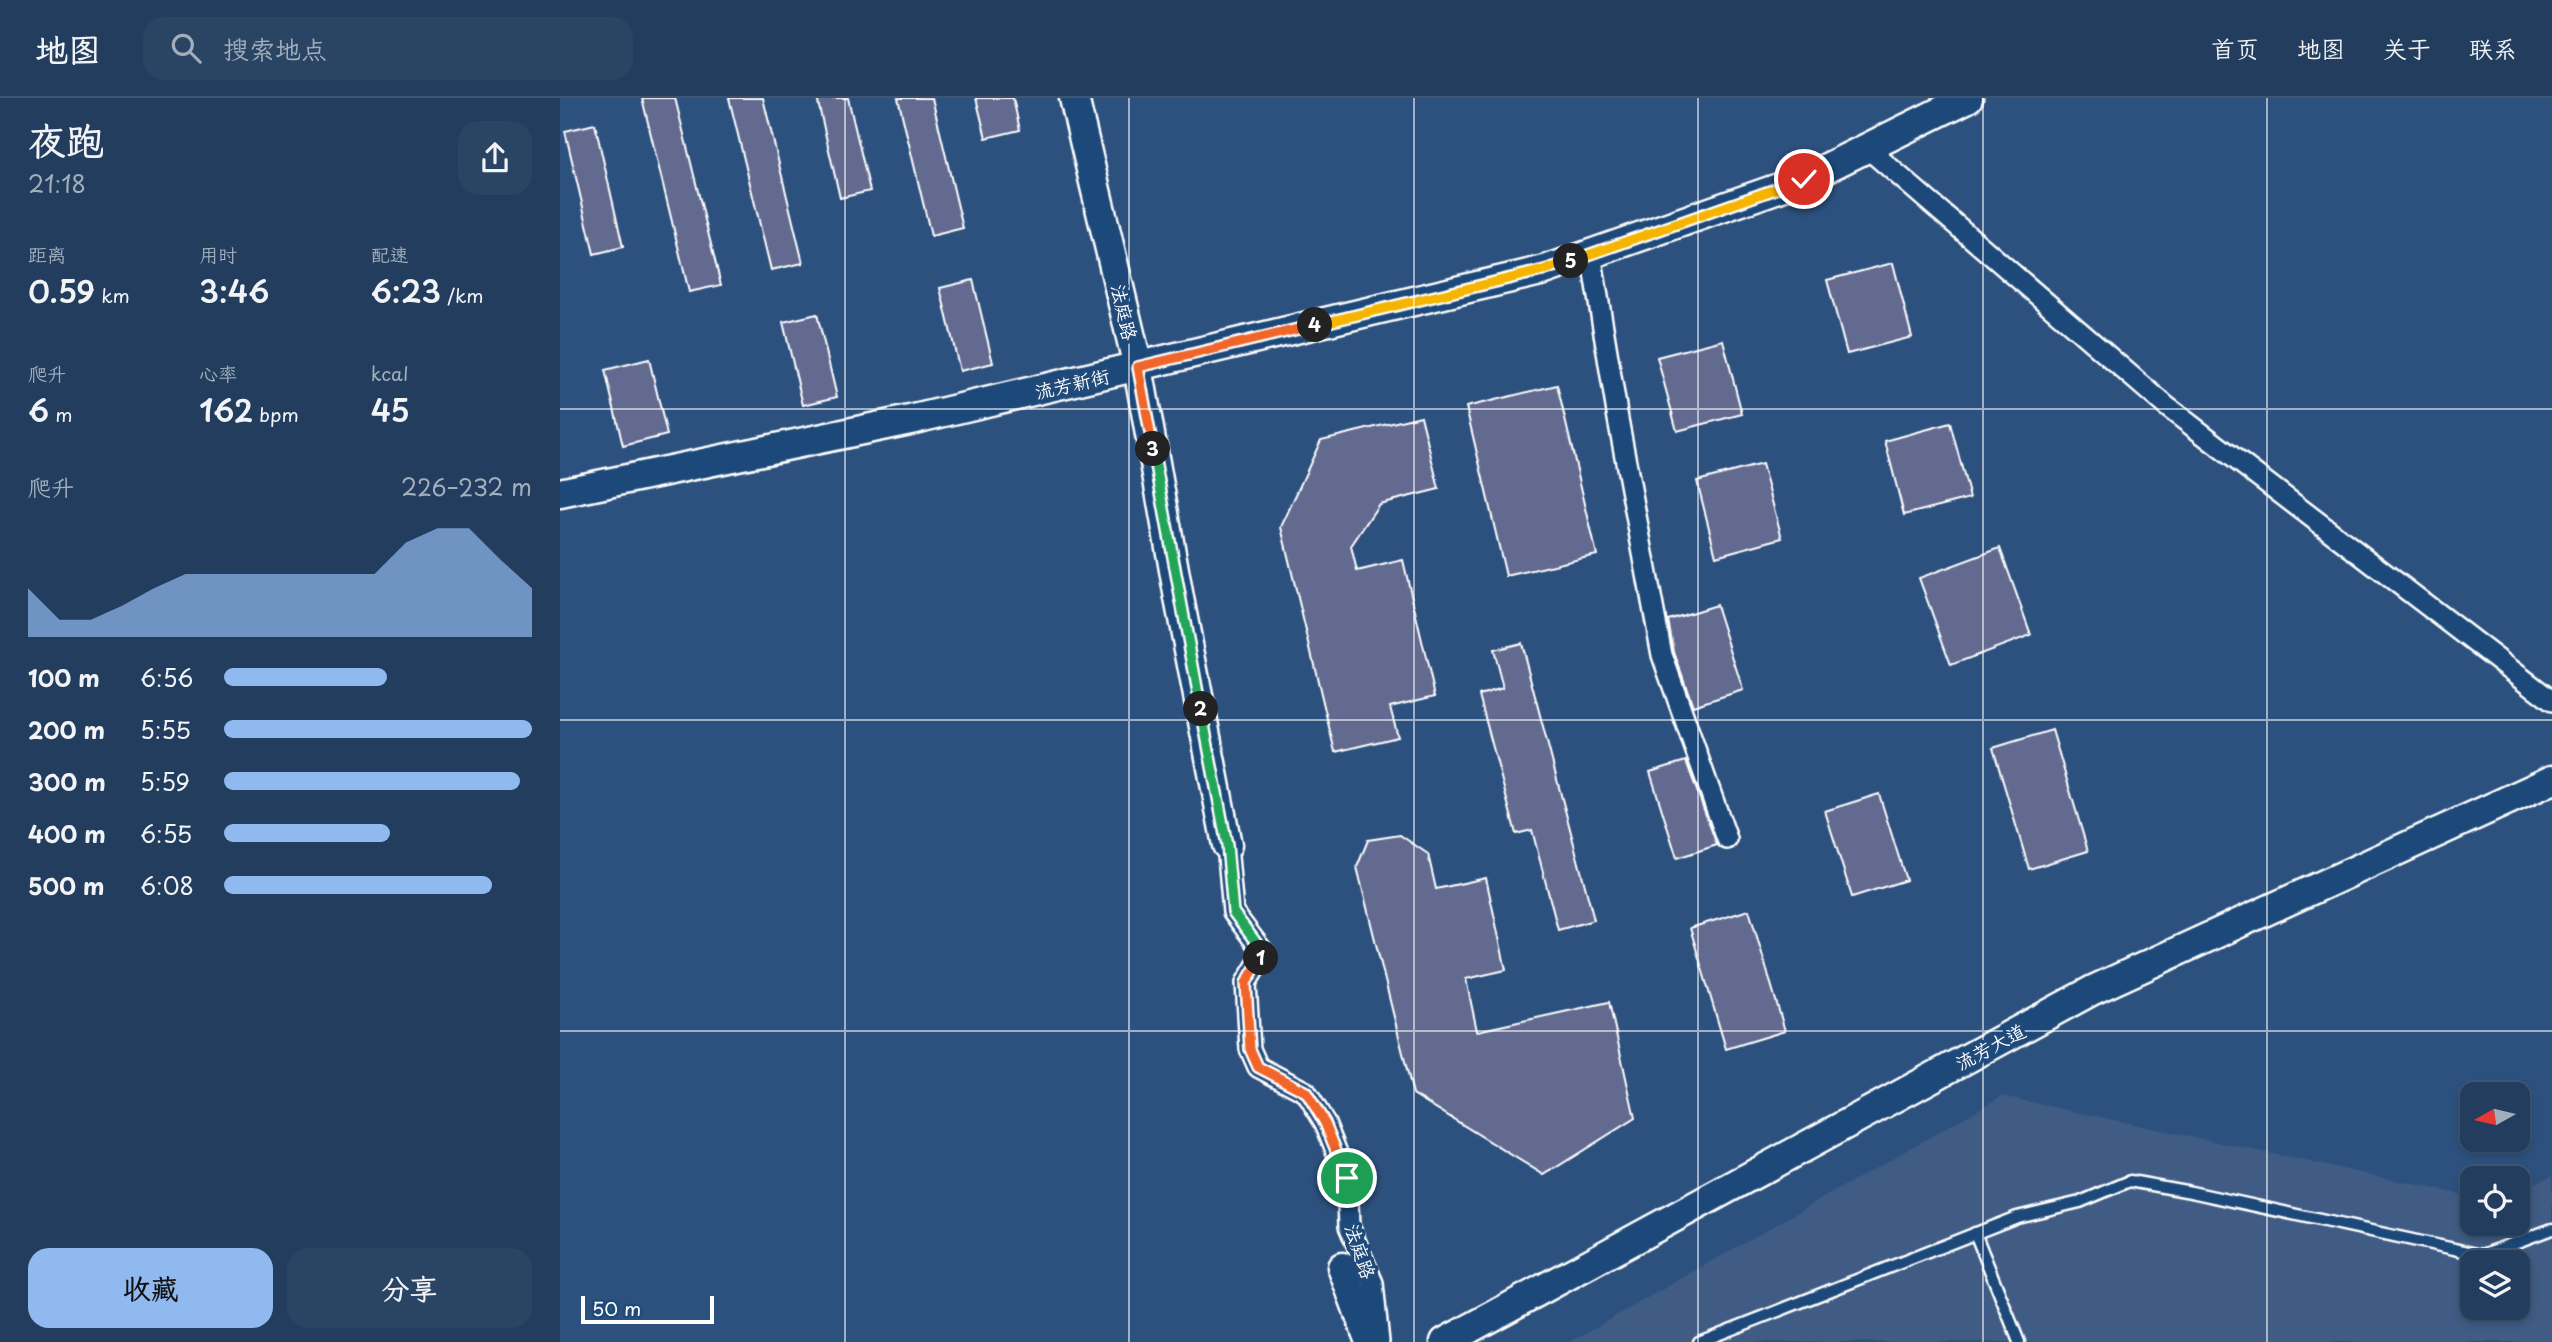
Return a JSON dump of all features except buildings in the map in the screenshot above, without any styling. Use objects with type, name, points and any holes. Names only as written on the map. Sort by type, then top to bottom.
[{"type":"main road","name":"法庭路","points":[[1074,98],[1138,367],[1227,845]]},
{"type":"main road","name":"流芳新街","points":[[560,493],[910,420],[1545,270],[1804,179],[1968,98]]},
{"type":"main road","name":"流芳大道","points":[[1444,1342],[2093,990],[2552,780]]},
{"type":"main road","points":[[1342,1267],[1370,1342]]},
{"type":"street","points":[[1867,148],[2166,406],[2552,701]]},
{"type":"street","points":[[1591,254],[1618,419],[1662,655],[1727,839]]},
{"type":"street","name":"法庭路","points":[[1227,845],[1233,912],[1264,953],[1246,983],[1250,1049],[1258,1067],[1306,1092],[1325,1123],[1347,1178],[1349,1226],[1373,1283],[1379,1342]]},
{"type":"lane","points":[[1699,1342],[2017,1217],[2080,1202],[2130,1181],[2482,1255],[2552,1229]]},
{"type":"lane","points":[[1975,1233],[2019,1342]]},
{"type":"shaded area","points":[[2002,1096],[2460,1194],[2460,1236],[2530,1236],[2530,1185],[2552,1176],[2552,1342],[1570,1342]]},
{"type":"route","points":[[1347,1178],[1325,1123],[1306,1092],[1258,1067],[1250,1049],[1246,983],[1264,953],[1233,912],[1227,845],[1138,367],[1545,270],[1804,179]]}]
